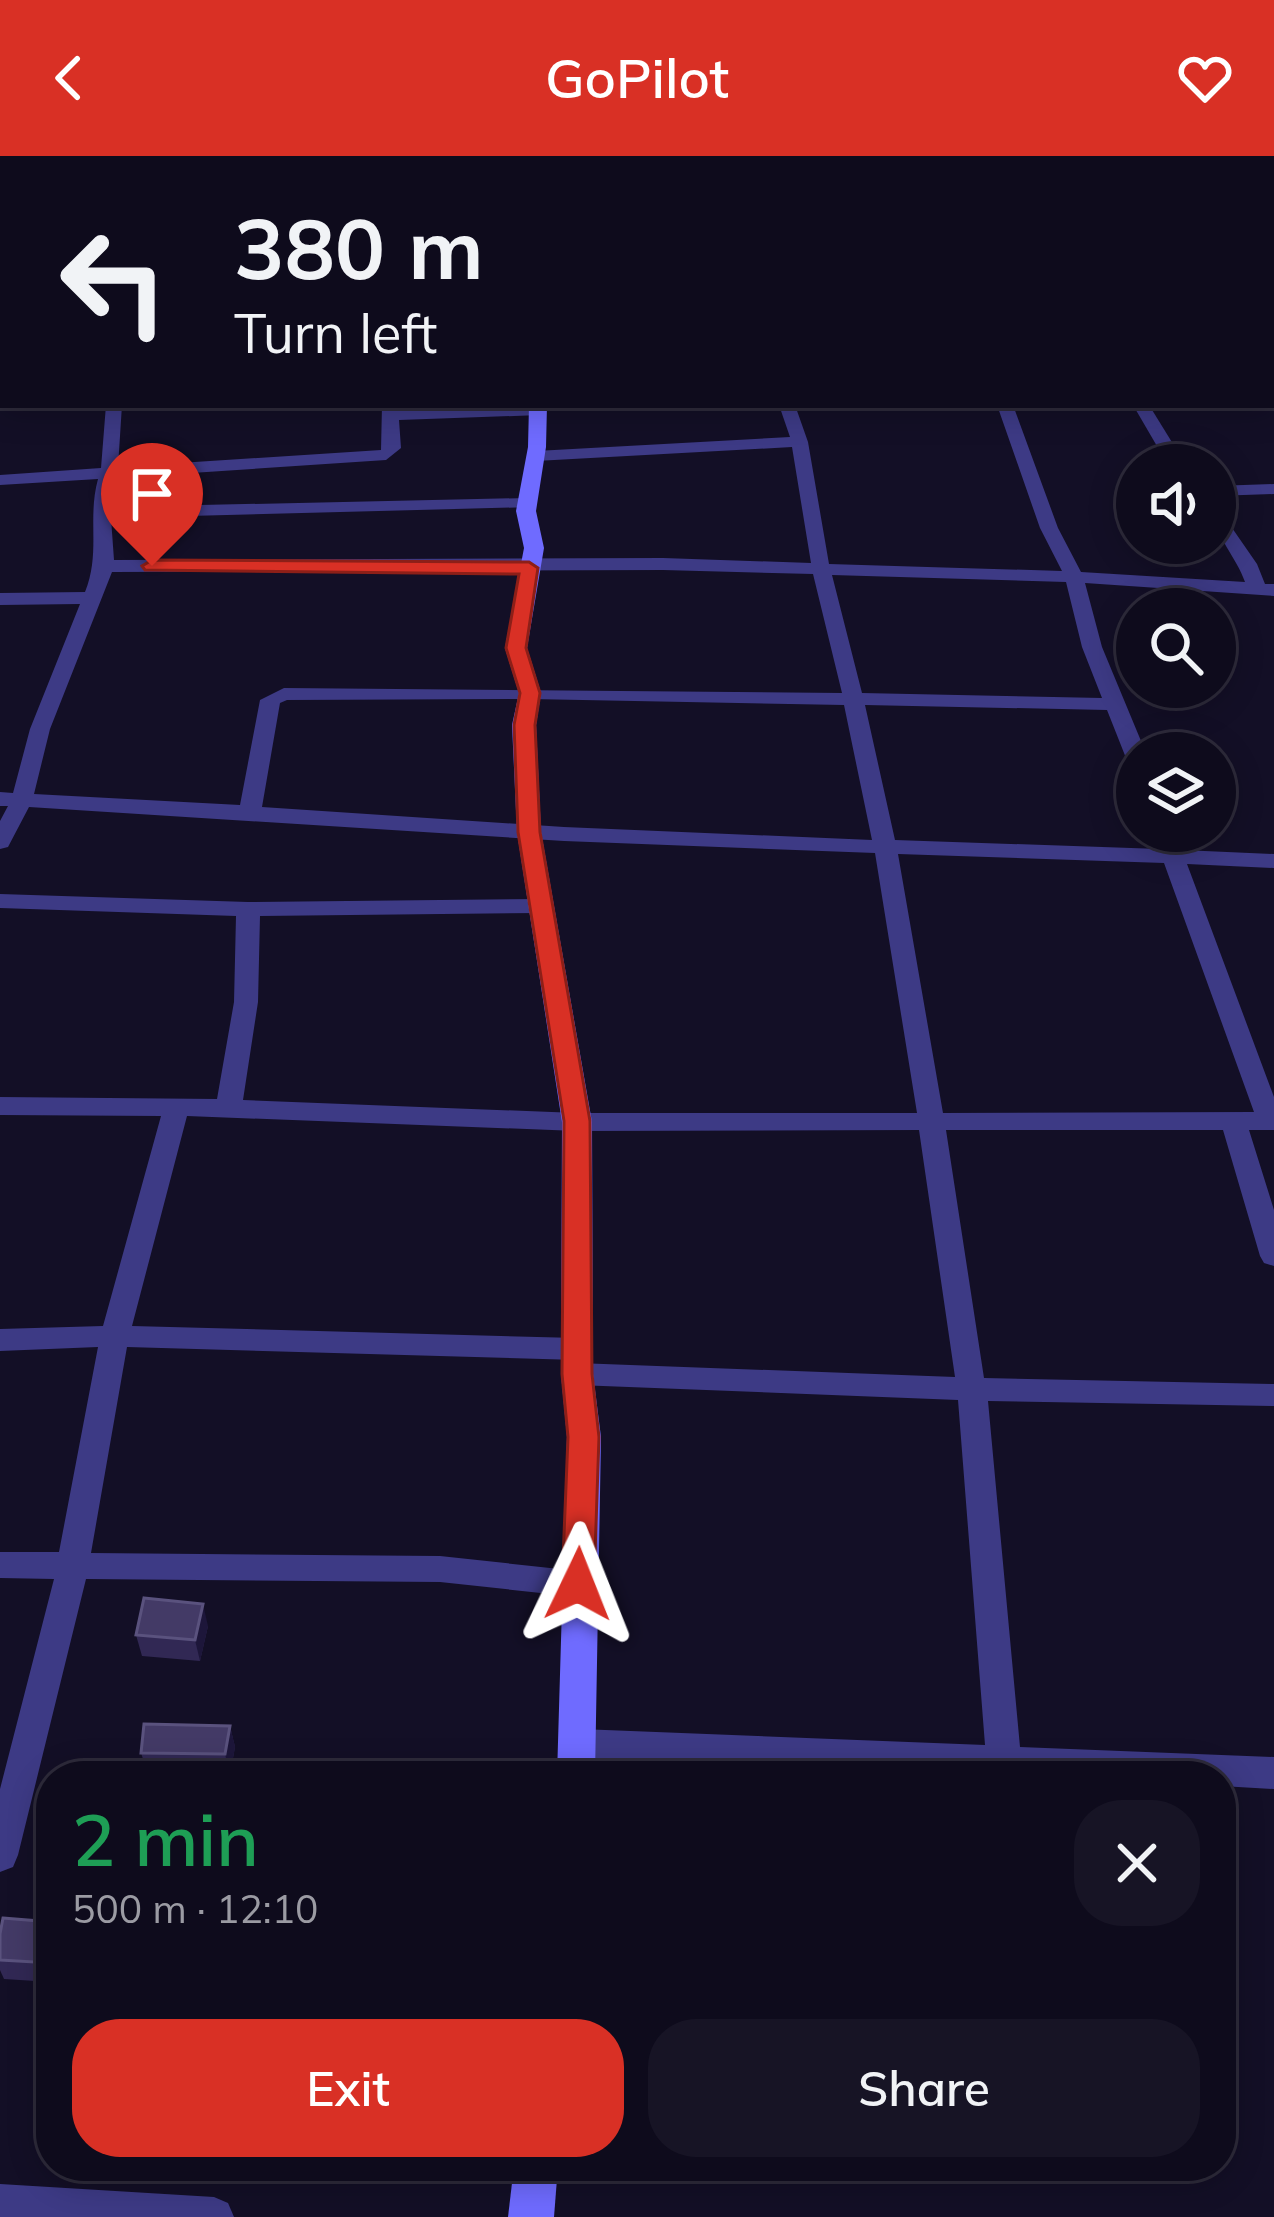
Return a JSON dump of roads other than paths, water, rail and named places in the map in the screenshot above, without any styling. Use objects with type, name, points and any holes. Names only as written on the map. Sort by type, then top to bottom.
[{"type":"main road","points":[[539,408],[527,503],[534,548],[516,648],[530,693],[524,725],[529,832],[577,1121],[577,1361],[584,1437],[578,1760]]},
{"type":"main road","points":[[531,2217],[535,2181]]},
{"type":"street","points":[[0,842],[11,799],[88,598],[105,566],[103,513],[114,408]]},
{"type":"street","points":[[0,480],[386,455],[392,448],[389,410],[539,408]]},
{"type":"street","points":[[788,408],[800,442],[820,569],[836,620],[885,846],[931,1121],[972,1389],[1004,1761]]},
{"type":"street","points":[[1006,408],[1049,528],[1074,577],[1092,647],[1116,702]]},
{"type":"street","points":[[1143,408],[1164,444]]},
{"type":"street","points":[[536,456],[800,442]]},
{"type":"street","points":[[1236,490],[1274,489]]},
{"type":"street","points":[[103,513],[527,503]]},
{"type":"street","points":[[1236,547],[1265,590]]},
{"type":"street","points":[[105,566],[663,564],[1074,577],[1265,590]]},
{"type":"street","points":[[0,598],[88,598]]},
{"type":"street","points":[[250,811],[270,700],[284,694],[530,693],[1116,704]]},
{"type":"street","points":[[11,799],[529,832],[1274,861]]},
{"type":"street","points":[[0,1106],[229,1108],[577,1121],[1272,1121],[1172,852]]},
{"type":"street","points":[[0,901],[248,909],[540,906]]},
{"type":"street","points":[[229,1108],[246,1002],[248,909]]},
{"type":"street","points":[[0,1855],[60,1631],[115,1336],[176,1108]]},
{"type":"street","points":[[1234,1122],[1274,1256]]},
{"type":"street","points":[[0,1340],[115,1336],[972,1389],[1274,1395]]},
{"type":"street","points":[[0,1565],[440,1569],[578,1584]]},
{"type":"street","points":[[578,1760],[720,1761]]},
{"type":"street","points":[[1236,1772],[1274,1773]]},
{"type":"street","points":[[0,2204],[214,2217]]}]
